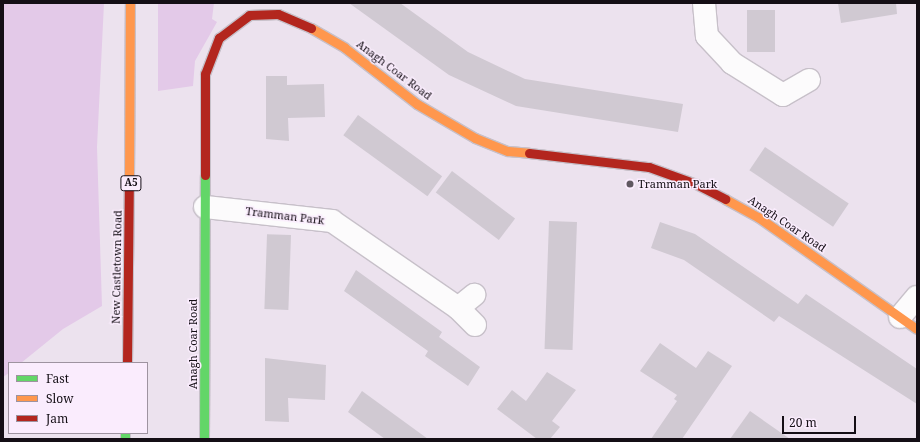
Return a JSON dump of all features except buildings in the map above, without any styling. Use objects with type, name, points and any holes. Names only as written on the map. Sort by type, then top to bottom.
[{"type":"main road","name":"New Castletown Road","points":[[127,362],[130,3]]},
{"type":"main road","name":"Anagh Coar Road","points":[[204,439],[205,74],[219,38],[247,9],[278,14],[303,23],[345,48],[417,104],[475,138],[508,151],[649,167],[696,184],[758,217],[909,323]]},
{"type":"street","points":[[704,3],[707,36],[732,63],[783,95],[809,80]]},
{"type":"street","name":"Tramman Park","points":[[205,207],[332,221],[466,301],[475,325]]},
{"type":"street","points":[[909,323],[917,297]]},
{"type":"shaded area","points":[[3,3],[104,3],[97,147],[102,306],[63,329],[22,362],[8,362],[8,374],[3,377]]},
{"type":"shaded area","points":[[158,3],[214,3],[212,19],[217,22],[195,61],[193,86],[158,91]]},
{"type":"traffic: fast","points":[[204,439],[205,175]]},
{"type":"traffic: fast","points":[[125,434],[125,439]]},
{"type":"traffic: slow","points":[[129,180],[130,3]]},
{"type":"traffic: slow","points":[[311,28],[345,48],[417,104],[475,138],[508,151],[529,153]]},
{"type":"traffic: slow","points":[[725,199],[758,217],[917,329]]},
{"type":"traffic: jam","points":[[205,175],[205,74],[219,38],[249,15],[278,14],[311,28]]},
{"type":"traffic: jam","points":[[529,153],[649,167],[696,184],[725,199]]},
{"type":"traffic: jam","points":[[127,362],[129,180]]},
{"type":"place","name":"Tramman Park","points":[[630,184]]}]
